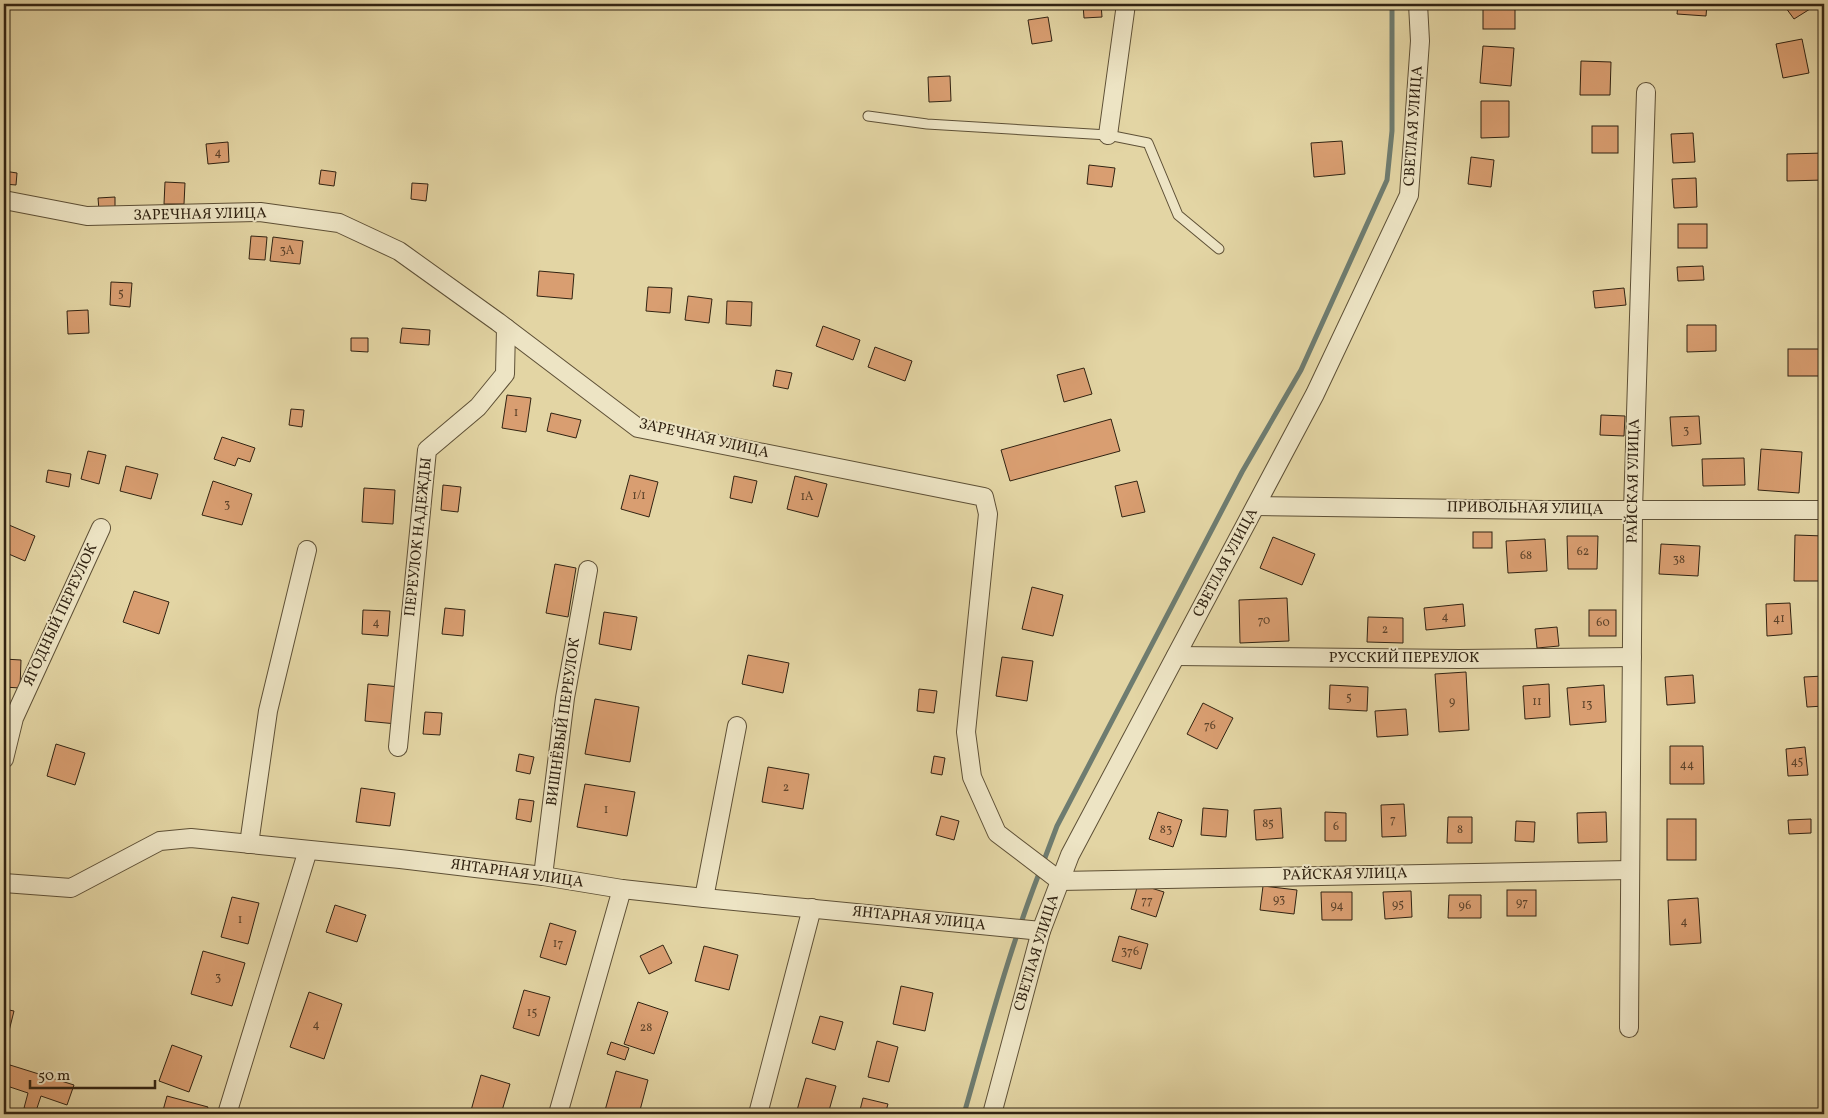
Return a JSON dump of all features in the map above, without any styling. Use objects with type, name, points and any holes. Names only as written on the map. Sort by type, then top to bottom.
[{"type":"street","points":[[1108,135],[1126,4]]},
{"type":"street","name":"СВЕТЛАЯ УЛИЦА","points":[[992,1114],[1041,930],[1070,855],[1315,394],[1409,195],[1420,41],[1418,4]]},
{"type":"street","name":"РАЙСКАЯ УЛИЦА","points":[[1629,1028],[1633,510],[1646,92]]},
{"type":"street","name":"ЗАРЕЧНАЯ УЛИЦА","points":[[4,200],[87,216],[260,212],[339,223],[399,251],[506,328],[638,428],[984,497],[988,514],[966,732],[972,777],[997,833],[1060,881]]},
{"type":"street","name":"ПЕРЕУЛОК НАДЕЖДЫ","points":[[398,747],[427,450],[478,407],[504,374],[506,328]]},
{"type":"street","name":"ПРИВОЛЬНАЯ УЛИЦА","points":[[1256,506],[1824,510]]},
{"type":"street","name":"ЯГОДНЫЙ ПЕРЕУЛОК","points":[[4,758],[14,718],[101,528]]},
{"type":"street","points":[[249,844],[268,711],[307,550]]},
{"type":"street","name":"ВИШНЁВЫЙ ПЕРЕУЛОК","points":[[543,876],[565,698],[588,570]]},
{"type":"street","name":"РУССКИЙ ПЕРЕУЛОК","points":[[1176,656],[1459,659],[1632,657]]},
{"type":"street","points":[[704,898],[737,726]]},
{"type":"street","name":"ЯНТАРНАЯ УЛИЦА","points":[[4,883],[71,888],[160,841],[191,838],[543,876],[622,889],[704,898],[1041,930]]},
{"type":"street","points":[[227,1114],[308,850]]},
{"type":"street","name":"РАЙСКАЯ УЛИЦА","points":[[1060,881],[1630,870]]},
{"type":"street","points":[[558,1114],[622,889]]},
{"type":"street","points":[[758,1114],[812,908]]},
{"type":"lane","points":[[868,116],[927,124],[1108,135],[1148,143],[1178,216],[1220,249]]},
{"type":"building","points":[[1083,4],[1101,4],[1102,17],[1084,18]]},
{"type":"building","points":[[1483,4],[1515,4],[1515,29],[1483,29]]},
{"type":"building","points":[[1678,4],[1707,4],[1706,16],[1677,14]]},
{"type":"building","points":[[1783,4],[1818,4],[1794,19]]},
{"type":"building","points":[[1048,17],[1052,41],[1032,44],[1028,20]]},
{"type":"building","points":[[1802,39],[1809,73],[1783,78],[1776,44]]},
{"type":"building","points":[[1483,46],[1514,48],[1511,86],[1480,83]]},
{"type":"building","points":[[1581,61],[1611,62],[1610,95],[1580,95]]},
{"type":"building","points":[[950,76],[951,101],[929,102],[928,77]]},
{"type":"building","points":[[1481,101],[1509,101],[1509,137],[1481,138]]},
{"type":"building","points":[[1821,113],[1824,113],[1824,139],[1821,139]]},
{"type":"building","points":[[1592,126],[1618,126],[1618,153],[1592,153]]},
{"type":"building","points":[[1693,133],[1695,162],[1673,163],[1671,134]]},
{"type":"building","points":[[1342,141],[1345,174],[1314,177],[1311,143]]},
{"type":"building","points":[[228,142],[229,162],[208,164],[206,144]]},
{"type":"building","points":[[1824,153],[1824,180],[1787,181],[1787,154]]},
{"type":"building","points":[[1471,157],[1494,160],[1491,187],[1468,184]]},
{"type":"building","points":[[1089,165],[1115,168],[1112,187],[1087,184]]},
{"type":"building","points":[[321,170],[336,172],[334,186],[319,184]]},
{"type":"building","points":[[4,171],[17,173],[16,185],[4,184]]},
{"type":"building","points":[[1696,178],[1697,207],[1674,208],[1672,179]]},
{"type":"building","points":[[165,182],[185,183],[184,204],[164,204]]},
{"type":"building","points":[[412,183],[428,184],[426,201],[411,199]]},
{"type":"building","points":[[115,197],[115,209],[99,210],[98,198]]},
{"type":"building","points":[[1678,224],[1707,224],[1707,248],[1678,248]]},
{"type":"building","points":[[251,236],[267,237],[265,260],[249,259]]},
{"type":"building","points":[[273,237],[303,241],[300,264],[270,261]]},
{"type":"building","points":[[1703,266],[1704,280],[1678,281],[1677,267]]},
{"type":"building","points":[[539,271],[574,274],[572,299],[537,296]]},
{"type":"building","points":[[111,282],[132,283],[130,307],[110,305]]},
{"type":"building","points":[[648,287],[672,288],[670,313],[646,311]]},
{"type":"building","points":[[1624,288],[1626,305],[1595,308],[1593,291]]},
{"type":"building","points":[[688,296],[712,299],[709,323],[685,320]]},
{"type":"building","points":[[727,301],[752,302],[751,326],[726,324]]},
{"type":"building","points":[[88,310],[89,333],[68,334],[67,311]]},
{"type":"building","points":[[1687,325],[1716,325],[1716,351],[1687,352]]},
{"type":"building","points":[[823,326],[860,340],[853,360],[816,346]]},
{"type":"building","points":[[402,328],[430,330],[429,345],[400,343]]},
{"type":"building","points":[[351,338],[368,338],[368,352],[351,351]]},
{"type":"building","points":[[875,347],[912,361],[905,381],[868,367]]},
{"type":"building","points":[[1788,349],[1824,349],[1824,376],[1788,376]]},
{"type":"building","points":[[1084,368],[1092,394],[1064,402],[1057,375]]},
{"type":"building","points":[[776,370],[792,373],[788,389],[773,386]]},
{"type":"building","points":[[507,395],[531,398],[526,432],[502,428]]},
{"type":"building","points":[[291,409],[304,410],[302,427],[289,425]]},
{"type":"building","points":[[551,413],[581,420],[576,438],[547,431]]},
{"type":"building","points":[[1601,415],[1625,416],[1624,436],[1600,435]]},
{"type":"building","points":[[1699,416],[1701,444],[1672,446],[1670,417]]},
{"type":"building","points":[[1111,419],[1120,451],[1010,481],[1001,450]]},
{"type":"building","points":[[222,437],[255,448],[250,462],[238,458],[235,466],[214,459]]},
{"type":"building","points":[[1761,449],[1802,452],[1799,493],[1758,490]]},
{"type":"building","points":[[88,451],[106,455],[99,484],[81,479]]},
{"type":"building","points":[[1744,458],[1745,485],[1703,486],[1702,459]]},
{"type":"building","points":[[126,466],[158,474],[151,499],[120,491]]},
{"type":"building","points":[[48,470],[71,474],[69,487],[46,482]]},
{"type":"building","points":[[630,475],[658,482],[649,517],[621,509]]},
{"type":"building","points":[[734,476],[757,481],[752,503],[730,498]]},
{"type":"building","points":[[795,476],[827,484],[818,517],[787,509]]},
{"type":"building","points":[[213,481],[252,494],[242,525],[202,515]]},
{"type":"building","points":[[1137,481],[1145,512],[1122,517],[1115,486]]},
{"type":"building","points":[[443,485],[461,487],[458,512],[441,510]]},
{"type":"building","points":[[364,488],[395,490],[393,524],[362,522]]},
{"type":"building","points":[[9,525],[35,536],[25,561],[4,552],[4,537]]},
{"type":"building","points":[[1473,532],[1492,532],[1492,548],[1473,548]]},
{"type":"building","points":[[1795,535],[1824,536],[1824,581],[1794,581]]},
{"type":"building","points":[[1567,536],[1598,536],[1597,569],[1568,569]]},
{"type":"building","points":[[1273,537],[1315,554],[1302,585],[1260,568]]},
{"type":"building","points":[[1545,539],[1547,571],[1508,573],[1506,541]]},
{"type":"building","points":[[1661,544],[1700,546],[1698,576],[1659,574]]},
{"type":"building","points":[[555,564],[576,568],[568,617],[546,613]]},
{"type":"building","points":[[1032,587],[1063,595],[1053,636],[1022,629]]},
{"type":"building","points":[[134,591],[169,602],[159,634],[123,622]]},
{"type":"building","points":[[1287,598],[1289,641],[1240,643],[1239,600]]},
{"type":"building","points":[[1790,603],[1792,634],[1767,636],[1766,604]]},
{"type":"building","points":[[1463,604],[1465,626],[1426,630],[1424,608]]},
{"type":"building","points":[[445,608],[465,610],[463,636],[442,634]]},
{"type":"building","points":[[363,610],[390,611],[388,636],[362,634]]},
{"type":"building","points":[[1589,610],[1616,610],[1616,636],[1589,636]]},
{"type":"building","points":[[604,612],[637,617],[631,650],[599,644]]},
{"type":"building","points":[[1368,617],[1403,618],[1403,643],[1367,642]]},
{"type":"building","points":[[1557,627],[1559,646],[1537,648],[1535,629]]},
{"type":"building","points":[[748,655],[789,663],[783,693],[742,684]]},
{"type":"building","points":[[1002,657],[1033,661],[1027,701],[996,696]]},
{"type":"building","points":[[4,659],[21,660],[20,688],[4,687]]},
{"type":"building","points":[[1466,672],[1469,730],[1439,732],[1435,674]]},
{"type":"building","points":[[1693,675],[1695,703],[1667,705],[1665,677]]},
{"type":"building","points":[[1824,676],[1824,706],[1807,707],[1804,677]]},
{"type":"building","points":[[368,684],[401,687],[397,724],[365,721]]},
{"type":"building","points":[[1549,684],[1550,717],[1525,719],[1523,686]]},
{"type":"building","points":[[1330,685],[1368,687],[1367,711],[1329,709]]},
{"type":"building","points":[[1604,685],[1606,722],[1570,725],[1567,688]]},
{"type":"building","points":[[919,689],[937,691],[934,713],[917,711]]},
{"type":"building","points":[[595,699],[639,707],[630,762],[585,754]]},
{"type":"building","points":[[1203,703],[1233,718],[1217,749],[1187,734]]},
{"type":"building","points":[[1406,709],[1408,735],[1377,737],[1375,711]]},
{"type":"building","points":[[425,712],[442,713],[440,735],[423,734]]},
{"type":"building","points":[[56,744],[85,753],[75,785],[47,776]]},
{"type":"building","points":[[1670,746],[1703,746],[1704,784],[1670,784]]},
{"type":"building","points":[[1805,747],[1808,775],[1788,776],[1786,749]]},
{"type":"building","points":[[519,754],[534,757],[530,774],[516,771]]},
{"type":"building","points":[[934,756],[945,758],[942,775],[931,773]]},
{"type":"building","points":[[768,767],[809,774],[803,809],[762,802]]},
{"type":"building","points":[[585,784],[635,792],[627,836],[577,827]]},
{"type":"building","points":[[361,788],[395,793],[390,826],[356,822]]},
{"type":"building","points":[[519,799],[534,801],[531,822],[516,819]]},
{"type":"building","points":[[1404,804],[1406,836],[1382,837],[1381,805]]},
{"type":"building","points":[[1203,808],[1228,810],[1226,837],[1201,835]]},
{"type":"building","points":[[1281,808],[1283,838],[1256,840],[1254,810]]},
{"type":"building","points":[[1158,812],[1182,820],[1173,847],[1149,839]]},
{"type":"building","points":[[1325,812],[1346,813],[1346,841],[1325,841]]},
{"type":"building","points":[[1606,812],[1607,842],[1578,843],[1577,813]]},
{"type":"building","points":[[941,816],[959,821],[954,840],[936,835]]},
{"type":"building","points":[[1448,817],[1472,817],[1472,843],[1447,843]]},
{"type":"building","points":[[1667,819],[1696,819],[1696,860],[1667,860]]},
{"type":"building","points":[[1811,819],[1811,833],[1789,834],[1788,820]]},
{"type":"building","points":[[1516,821],[1535,822],[1534,842],[1515,841]]},
{"type":"building","points":[[1138,884],[1164,892],[1156,917],[1131,909]]},
{"type":"building","points":[[1263,886],[1297,890],[1294,914],[1260,910]]},
{"type":"building","points":[[1507,890],[1536,890],[1536,916],[1507,916]]},
{"type":"building","points":[[1411,891],[1412,917],[1385,919],[1383,892]]},
{"type":"building","points":[[1321,892],[1352,892],[1352,920],[1322,920]]},
{"type":"building","points":[[1449,895],[1481,895],[1481,918],[1448,918]]},
{"type":"building","points":[[232,897],[259,903],[248,944],[221,937]]},
{"type":"building","points":[[1698,898],[1701,943],[1670,945],[1668,900]]},
{"type":"building","points":[[335,905],[366,915],[357,942],[326,932]]},
{"type":"building","points":[[550,923],[576,931],[566,965],[540,957]]},
{"type":"building","points":[[1119,936],[1148,944],[1141,969],[1112,961]]},
{"type":"building","points":[[663,945],[672,963],[649,974],[640,956]]},
{"type":"building","points":[[704,946],[738,955],[729,990],[695,981]]},
{"type":"building","points":[[203,951],[245,963],[232,1006],[191,994]]},
{"type":"building","points":[[901,986],[933,993],[925,1031],[893,1024]]},
{"type":"building","points":[[524,990],[550,997],[539,1036],[513,1028]]},
{"type":"building","points":[[309,992],[342,1004],[324,1059],[290,1047]]},
{"type":"building","points":[[638,1002],[668,1012],[654,1054],[624,1044]]},
{"type":"building","points":[[4,1009],[14,1011],[4,1051]]},
{"type":"building","points":[[820,1016],[843,1022],[835,1050],[812,1043]]},
{"type":"building","points":[[877,1041],[898,1047],[889,1082],[868,1077]]},
{"type":"building","points":[[611,1042],[629,1048],[625,1060],[607,1054]]},
{"type":"building","points":[[172,1045],[202,1056],[189,1092],[159,1081]]},
{"type":"building","points":[[10,1065],[74,1085],[67,1105],[41,1096],[36,1111],[24,1108],[28,1093],[4,1085]]},
{"type":"building","points":[[616,1071],[648,1080],[639,1114],[604,1114]]},
{"type":"building","points":[[481,1075],[510,1084],[501,1114],[470,1114]]},
{"type":"building","points":[[806,1078],[836,1086],[828,1114],[796,1114]]},
{"type":"building","points":[[167,1096],[208,1107],[206,1114],[162,1114]]},
{"type":"building","points":[[863,1098],[888,1104],[885,1114],[859,1114]]},
{"type":"waterway","points":[[1043,863],[1057,826],[1242,472],[1301,370],[1387,180],[1392,131],[1392,4]]},
{"type":"waterway","points":[[964,1114],[1008,961],[1040,871]]}]
